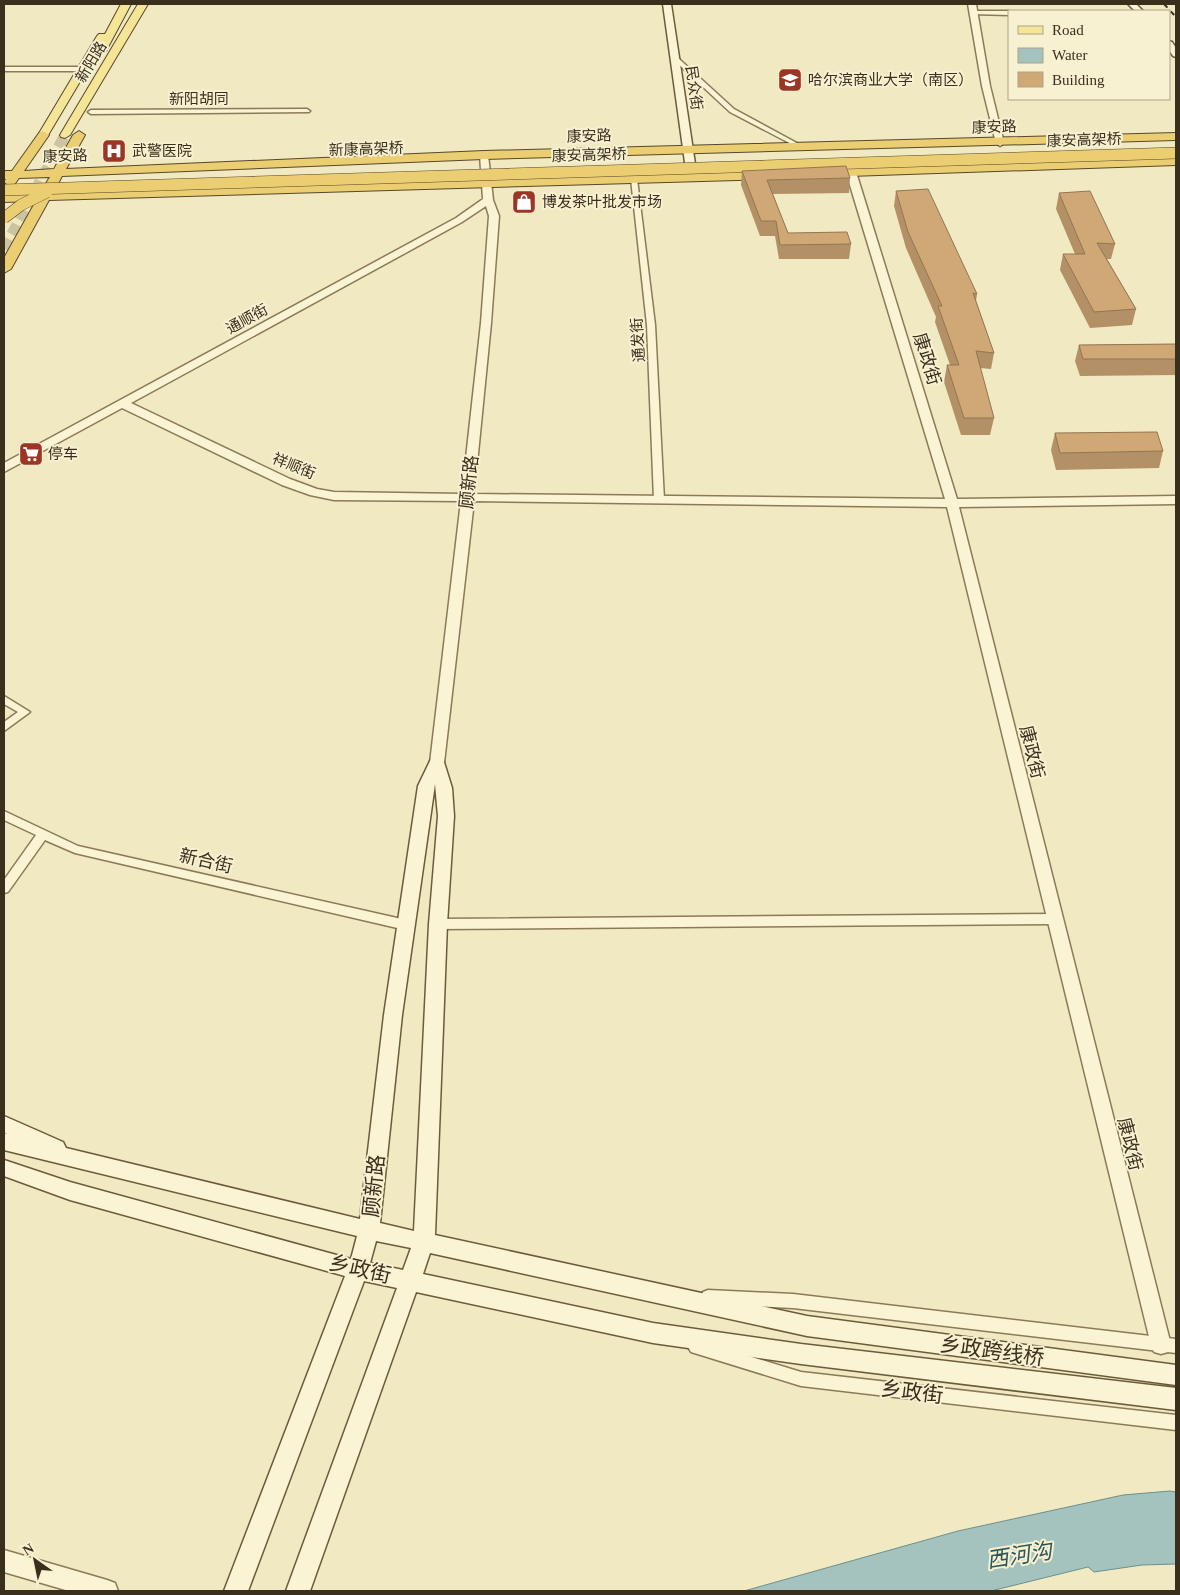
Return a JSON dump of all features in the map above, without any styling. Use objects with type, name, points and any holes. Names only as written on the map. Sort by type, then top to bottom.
[{"type":"highway","points":[[13,158],[66,131]]},
{"type":"highway","points":[[4,269],[59,172],[66,131]]},
{"type":"highway","points":[[4,192],[10,175],[66,131]]},
{"type":"highway","name":"康安路","points":[[10,175],[484,155],[1000,143],[1176,136]]},
{"type":"highway","name":"康安高架桥","points":[[4,192],[1176,146]]},
{"type":"highway","name":"康安高架桥","points":[[4,182],[1176,153]]},
{"type":"highway","name":"新康高架桥","points":[[4,218],[30,200],[53,190],[101,177],[136,172],[490,161],[740,163]]},
{"type":"highway","points":[[4,198],[1176,161]]},
{"type":"highway","points":[[47,198],[104,192],[486,180],[740,163]]},
{"type":"main road","name":"民众街","points":[[667,4],[692,177]]},
{"type":"main road","points":[[66,131],[82,69],[110,25],[125,7]]},
{"type":"main road","name":"新阳路","points":[[66,131],[125,7]]},
{"type":"main road","points":[[66,131],[134,29],[141,7]]},
{"type":"main road","name":"新阳路","points":[[66,131],[141,7]]},
{"type":"main road","name":"顾新路","points":[[298,1591],[424,1241],[438,924],[446,816],[444,788],[437,763]]},
{"type":"main road","name":"顾新路","points":[[236,1591],[358,1270],[369,1230],[393,1015],[426,786],[437,763]]},
{"type":"main road","points":[[4,1124],[92,1165]]},
{"type":"main road","points":[[4,1142],[92,1165],[369,1230],[658,1295]]},
{"type":"main road","name":"乡政街","points":[[4,1168],[70,1191],[358,1270],[653,1334],[801,1354]]},
{"type":"main road","name":"乡政街","points":[[4,1179],[70,1191]]},
{"type":"main road","name":"乡政跨线桥","points":[[658,1295],[807,1326],[1176,1375]]},
{"type":"main road","points":[[801,1354],[1176,1399]]},
{"type":"street","points":[[972,4],[986,86],[1000,143]]},
{"type":"street","points":[[973,13],[1008,13]]},
{"type":"street","points":[[676,59],[726,106],[740,116],[803,148]]},
{"type":"street","points":[[4,70],[82,69]]},
{"type":"street","name":"新阳胡同","points":[[66,131],[307,111]]},
{"type":"street","points":[[484,155],[488,200]]},
{"type":"street","name":"康政街","points":[[850,172],[952,503],[1161,1345]]},
{"type":"street","name":"通发街","points":[[634,179],[651,325],[659,500]]},
{"type":"street","name":"通顺街","points":[[4,468],[459,220],[488,200]]},
{"type":"street","name":"顾新路","points":[[437,763],[486,323],[494,216],[488,200]]},
{"type":"street","name":"祥顺街","points":[[123,404],[286,482],[314,492],[351,496],[952,503],[1176,500]]},
{"type":"street","points":[[4,699],[25,712],[4,727]]},
{"type":"street","name":"新合街","points":[[4,815],[75,848],[406,925]]},
{"type":"street","points":[[4,889],[43,834]]},
{"type":"street","points":[[438,924],[1054,919]]},
{"type":"street","points":[[658,1295],[793,1301],[1176,1346]]},
{"type":"street","name":"乡政街","points":[[653,1334],[801,1379],[1176,1423]]},
{"type":"street","points":[[4,1561],[107,1591]]},
{"type":"water","name":"西河沟","points":[[1176,1492],[1176,1564],[1142,1565],[1094,1572],[1088,1567],[991,1591],[744,1591],[958,1531],[1123,1495]]},
{"type":"building","points":[[846,166],[850,178],[767,180],[788,233],[847,232],[851,244],[780,245],[776,221],[761,221],[742,171]]},
{"type":"building","points":[[928,189],[977,294],[973,293],[994,353],[976,351],[994,418],[964,418],[947,365],[959,365],[938,306],[942,306],[908,232],[896,191]]},
{"type":"building","points":[[1090,191],[1115,244],[1097,243],[1136,309],[1094,312],[1063,254],[1085,254],[1059,193]]},
{"type":"building","points":[[1176,344],[1176,359],[1083,359],[1079,345]]},
{"type":"building","points":[[1157,432],[1163,451],[1060,453],[1055,433]]},
{"type":"tunnel","points":[[4,249],[65,135]]},
{"type":"railway","points":[[1164,4],[1170,10]]},
{"type":"railway","points":[[1170,10],[1176,17]]},
{"type":"place","name":"哈尔滨商业大学（南区）","points":[[790,80]]},
{"type":"place","name":"武警医院","points":[[114,151]]},
{"type":"place","name":"博发茶叶批发市场","points":[[524,202]]},
{"type":"place","name":"停车","points":[[31,454]]}]
